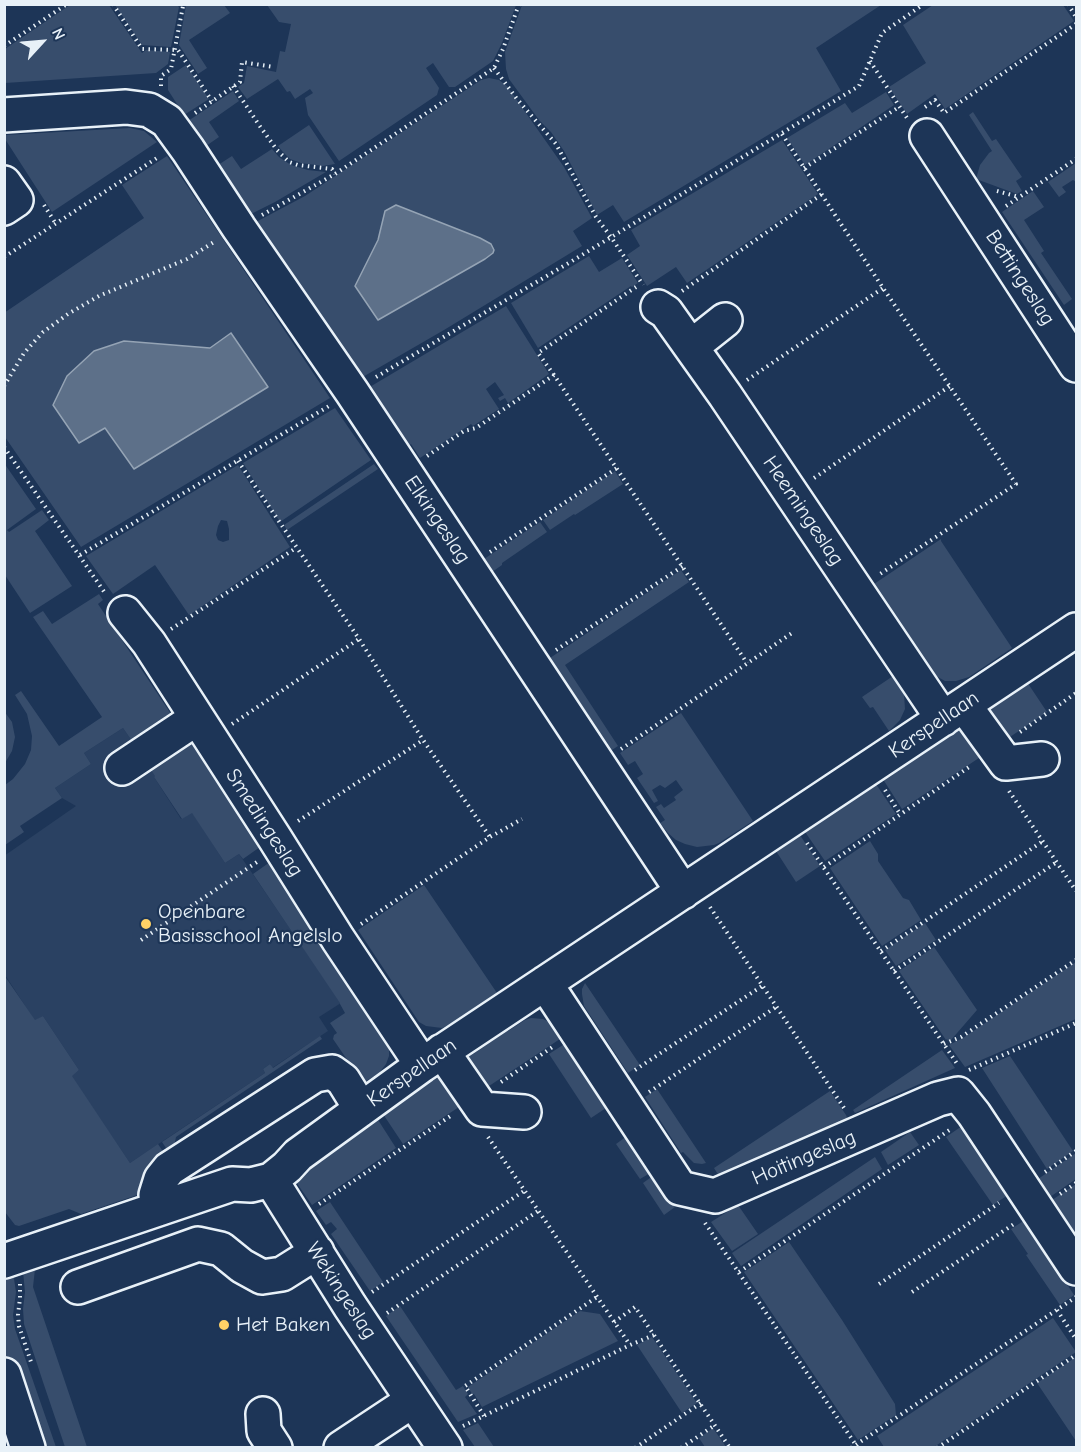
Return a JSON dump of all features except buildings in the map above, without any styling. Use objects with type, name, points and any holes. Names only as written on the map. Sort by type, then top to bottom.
[{"type":"street","points":[[4,115],[126,107],[149,110],[175,134]]},
{"type":"street","name":"Bettingeslag","points":[[922,124],[982,221],[1077,365]]},
{"type":"street","name":"Elkingeslag","points":[[175,134],[352,392],[598,765],[689,888]]},
{"type":"street","points":[[4,183],[16,201],[4,208]]},
{"type":"street","name":"Heemingeslag","points":[[650,295],[666,312],[725,395],[857,590],[954,712],[995,749]]},
{"type":"street","points":[[691,347],[725,320]]},
{"type":"street","name":"Smedingeslag","points":[[124,613],[148,643],[338,939],[432,1058],[474,1100]]},
{"type":"street","name":"Kerspellaan","points":[[271,1180],[298,1155],[432,1058],[954,712],[1074,637]]},
{"type":"street","points":[[122,768],[204,729]]},
{"type":"street","points":[[995,749],[1006,763],[1042,759]]},
{"type":"street","points":[[545,983],[680,1188]]},
{"type":"street","points":[[160,1208],[156,1195],[161,1179],[169,1169],[315,1075],[332,1072],[343,1080],[361,1109]]},
{"type":"street","name":"Hoitingeslag","points":[[680,1188],[715,1196],[938,1099],[958,1094],[974,1113],[1077,1268]]},
{"type":"street","points":[[474,1100],[482,1109],[524,1112]]},
{"type":"street","points":[[9,1259],[232,1184],[251,1185],[271,1180]]},
{"type":"street","name":"Wekingeslag","points":[[271,1180],[441,1443]]},
{"type":"street","points":[[78,1287],[198,1244],[221,1249],[262,1278],[282,1274],[316,1252]]},
{"type":"street","points":[[19,1373],[28,1448]]},
{"type":"street","points":[[341,1448],[412,1401]]},
{"type":"street","points":[[263,1414],[264,1431],[275,1448]]},
{"type":"path","points":[[4,46],[67,4]]},
{"type":"path","points":[[113,4],[142,49],[178,50],[213,101]]},
{"type":"path","points":[[175,134],[161,76],[171,69],[182,4]]},
{"type":"path","points":[[4,386],[24,352],[43,332],[68,314],[107,292],[181,262],[335,174],[494,68],[519,4]]},
{"type":"path","points":[[80,555],[859,86],[882,33],[924,4]]},
{"type":"path","points":[[1068,4],[1077,17]]},
{"type":"path","points":[[870,61],[917,134],[935,100],[944,113],[1077,24]]},
{"type":"path","points":[[4,257],[175,134],[213,101],[240,82],[242,62],[274,67]]},
{"type":"path","points":[[494,68],[556,144],[596,217],[650,295]]},
{"type":"path","points":[[233,86],[277,150],[290,162],[332,170],[335,174]]},
{"type":"path","points":[[804,168],[899,106]]},
{"type":"path","points":[[782,134],[1016,484],[857,590]]},
{"type":"path","name":"Bettingeslag","points":[[982,221],[1077,159]]},
{"type":"path","points":[[747,663],[538,353],[650,295],[822,194]]},
{"type":"path","points":[[725,395],[883,288]]},
{"type":"path","points":[[404,471],[464,431],[476,428],[554,375]]},
{"type":"path","points":[[791,494],[950,386]]},
{"type":"path","points":[[4,447],[111,602],[124,613]]},
{"type":"path","points":[[238,460],[490,837]]},
{"type":"path","points":[[468,566],[617,468]]},
{"type":"path","points":[[148,643],[296,548]]},
{"type":"path","points":[[533,665],[683,566]]},
{"type":"path","points":[[598,765],[792,633]]},
{"type":"path","points":[[204,729],[359,639]]},
{"type":"path","points":[[824,867],[1077,693]]},
{"type":"path","points":[[141,940],[277,841],[423,740]]},
{"type":"path","points":[[1005,784],[1077,891]]},
{"type":"path","points":[[338,939],[490,837],[522,819]]},
{"type":"path","points":[[791,819],[963,1072],[1077,1023]]},
{"type":"path","points":[[881,951],[1043,841]]},
{"type":"path","points":[[894,971],[1058,862]]},
{"type":"path","points":[[689,888],[762,986],[861,1134]]},
{"type":"path","points":[[944,1044],[961,1037],[1077,960]]},
{"type":"path","points":[[620,1096],[762,986]]},
{"type":"path","points":[[620,1096],[776,1007]]},
{"type":"path","points":[[296,1220],[576,1031]]},
{"type":"path","points":[[739,1272],[974,1113]]},
{"type":"path","points":[[486,1133],[630,1345]]},
{"type":"path","points":[[912,1292],[1030,1198],[1077,1151]]},
{"type":"path","points":[[879,1284],[1030,1198],[1077,1183]]},
{"type":"path","points":[[680,1188],[855,1446],[1077,1297]]},
{"type":"path","points":[[358,1317],[524,1191]]},
{"type":"path","points":[[358,1317],[538,1211]]},
{"type":"path","points":[[9,1259],[20,1278],[19,1373]]},
{"type":"path","points":[[483,1416],[465,1386],[597,1297]]},
{"type":"path","points":[[614,1322],[635,1307],[730,1448]]},
{"type":"path","points":[[1057,1310],[1077,1339]]},
{"type":"path","points":[[441,1443],[483,1416],[654,1335]]},
{"type":"path","points":[[937,1448],[1077,1355]]},
{"type":"path","points":[[635,1448],[701,1403]]},
{"type":"path","points":[[681,1448],[715,1425]]},
{"type":"shaded area","points":[[522,4],[881,5],[816,48],[841,91],[624,222],[613,205],[597,215],[564,151],[509,79],[505,52]]},
{"type":"shaded area","points":[[70,5],[109,5],[142,53],[146,50],[170,52],[168,64],[156,73],[5,83],[5,49]]},
{"type":"shaded area","points":[[115,5],[177,5],[179,7],[171,47],[142,45]]},
{"type":"shaded area","points":[[186,5],[224,5],[230,13],[189,40],[207,68],[198,74],[179,45]]},
{"type":"shaded area","points":[[267,5],[516,5],[493,61],[455,87],[449,87],[433,63],[426,68],[439,88],[437,95],[339,161],[308,115],[305,98],[313,93],[310,89],[295,99],[278,79],[247,99],[238,87],[244,83],[247,66],[276,72],[280,51],[285,52],[291,24],[279,22]]},
{"type":"shaded area","points":[[933,5],[1063,5],[1074,21],[945,109],[935,94],[907,114],[889,87],[926,63],[903,25]]},
{"type":"shaded area","points":[[186,65],[209,99],[184,115],[168,90],[168,77]]},
{"type":"shaded area","points":[[489,78],[499,80],[507,86],[564,167],[592,218],[573,231],[582,246],[361,378],[256,222],[305,196],[481,80]]},
{"type":"shaded area","points":[[233,91],[239,101],[209,122],[219,137],[206,146],[188,121]]},
{"type":"shaded area","points":[[886,92],[894,105],[805,165],[787,138],[845,103],[852,113]]},
{"type":"shaded area","points":[[973,112],[992,141],[996,139],[1022,177],[1016,181],[1022,191],[1017,194],[976,179],[980,165],[992,151],[969,115]]},
{"type":"shaded area","points":[[309,125],[335,164],[323,166],[301,163],[290,159],[278,146]]},
{"type":"shaded area","points":[[130,128],[144,131],[157,142],[52,212],[5,139],[5,135]]},
{"type":"shaded area","points":[[782,140],[818,194],[687,283],[676,267],[647,286],[627,255],[640,246],[631,230]]},
{"type":"shaded area","points":[[272,149],[291,165],[326,172],[251,214],[218,165],[232,156],[241,169]]},
{"type":"shaded area","points":[[167,156],[330,398],[81,547],[5,437],[4,313],[144,218],[122,185]],"holes":[[[231,333],[134,469],[67,376],[94,351],[124,341],[210,348]]]},
{"type":"shaded area","points":[[1076,163],[1076,182],[1073,180],[1062,187],[1066,192],[1059,197],[1048,182]]},
{"type":"shaded area","points":[[1033,191],[1044,207],[1024,220],[1044,251],[1041,253],[1072,299],[1064,305],[1002,212]]},
{"type":"shaded area","points":[[396,205],[480,238],[491,244],[494,250],[485,259],[378,320],[355,286],[378,240],[385,211]]},
{"type":"shaded area","points":[[589,256],[599,272],[622,258],[638,283],[538,348],[511,303]]},
{"type":"shaded area","points":[[506,306],[549,374],[508,403],[505,398],[500,401],[498,398],[504,395],[495,382],[486,389],[499,409],[473,426],[471,424],[420,458],[411,444],[407,446],[368,388]]},
{"type":"shaded area","points":[[231,333],[268,387],[134,469],[105,428],[79,443],[53,405],[67,376],[94,351],[124,341],[210,348]]},
{"type":"shaded area","points":[[335,408],[371,460],[280,522],[243,463]]},
{"type":"shaded area","points":[[4,463],[36,509],[7,530],[9,532],[42,510],[49,520],[35,531],[72,586],[30,613],[5,575]]},
{"type":"shaded area","points":[[374,464],[378,469],[287,530],[284,525]]},
{"type":"shaded area","points":[[238,465],[290,547],[189,615],[155,565],[113,594],[86,556]],"holes":[[[221,520],[227,521],[229,540],[223,542],[218,540],[216,535]]]},
{"type":"shaded area","points":[[615,471],[623,484],[550,530],[543,520]]},
{"type":"shaded area","points":[[540,522],[547,532],[492,572],[484,559]]},
{"type":"shaded area","points":[[941,539],[1012,648],[969,677],[956,681],[945,681],[936,676],[874,584]]},
{"type":"shaded area","points":[[681,570],[689,582],[565,665],[618,746],[612,750],[550,658]]},
{"type":"shaded area","points":[[99,594],[103,600],[98,604],[175,720],[134,744],[123,728],[84,753],[91,764],[55,788],[62,798],[20,826],[24,832],[5,845],[5,785],[25,764],[31,750],[32,736],[27,714],[15,695],[21,691],[59,746],[102,717],[33,617],[43,611],[52,624]]},
{"type":"shaded area","points":[[893,676],[904,694],[905,709],[900,720],[889,731],[873,707],[870,708],[862,697]]},
{"type":"shaded area","points":[[1023,676],[1047,712],[1001,743],[980,705]]},
{"type":"shaded area","points":[[4,711],[12,722],[15,737],[12,751],[5,763]]},
{"type":"shaded area","points":[[681,713],[753,821],[714,845],[697,847],[685,844],[668,833],[660,823],[665,820],[656,807],[661,804],[664,808],[676,800],[674,797],[683,790],[676,780],[665,788],[660,785],[652,790],[658,801],[654,803],[637,778],[643,774],[635,761],[628,765],[620,753]]},
{"type":"shaded area","points":[[958,720],[982,756],[902,809],[879,773]]},
{"type":"shaded area","name":"Openbare Basisschool Angelslo","points":[[123,728],[156,776],[154,777],[181,819],[192,812],[225,863],[239,854],[341,1003],[319,1017],[328,1031],[272,1068],[270,1064],[263,1069],[265,1073],[130,1163],[71,1076],[79,1070],[43,1016],[35,1021],[5,975],[4,856],[76,806],[62,798],[55,788],[91,764],[84,753]]},
{"type":"shaded area","points":[[186,736],[260,847],[243,859],[239,854],[225,863],[192,813],[182,819],[146,762]]},
{"type":"shaded area","points":[[872,778],[896,814],[825,861],[801,826]]},
{"type":"shaded area","points":[[800,835],[820,866],[796,882],[776,851]]},
{"type":"shaded area","points":[[870,841],[878,854],[878,861],[903,898],[909,900],[921,920],[882,946],[830,868]]},
{"type":"shaded area","points":[[270,862],[386,1036],[389,1056],[386,1064],[379,1073],[363,1083],[333,1039],[337,1033],[330,1023],[345,1013],[340,1003],[253,874]]},
{"type":"shaded area","points":[[424,885],[497,993],[442,1028],[426,1026],[419,1022],[358,930]]},
{"type":"shaded area","points":[[925,923],[936,940],[896,966],[885,950]]},
{"type":"shaded area","points":[[934,947],[977,1010],[948,1041],[899,971]]},
{"type":"shaded area","points":[[1076,962],[1076,1019],[965,1067],[949,1045]]},
{"type":"shaded area","points":[[4,975],[35,1020],[43,1016],[79,1070],[72,1076],[130,1163],[158,1144],[170,1162],[155,1189],[81,1214],[69,1209],[19,1226],[15,1225],[5,1212]]},
{"type":"shaded area","points":[[585,983],[640,1065],[628,1073],[584,1006],[582,989]]},
{"type":"shaded area","points":[[531,1018],[549,1022],[563,1037],[480,1092],[461,1062],[479,1050],[476,1043],[503,1025],[508,1031]]},
{"type":"shaded area","points":[[320,1036],[322,1039],[176,1137],[172,1157],[162,1142],[265,1073],[263,1069],[270,1064],[273,1068]]},
{"type":"shaded area","points":[[566,1043],[609,1106],[591,1118],[549,1054]]},
{"type":"shaded area","points":[[942,1050],[955,1068],[855,1113],[853,1110]]},
{"type":"shaded area","points":[[1010,1056],[1073,1151],[1047,1169],[982,1068]]},
{"type":"shaded area","points":[[437,1069],[462,1105],[403,1144],[379,1108]]},
{"type":"shaded area","points":[[657,1089],[706,1163],[694,1163],[683,1152],[681,1153],[645,1097]]},
{"type":"shaded area","points":[[830,1091],[850,1125],[722,1181],[714,1168]]},
{"type":"shaded area","points":[[373,1112],[396,1148],[312,1205],[294,1179]]},
{"type":"shaded area","points":[[962,1126],[1008,1195],[993,1205],[946,1137]]},
{"type":"shaded area","points":[[910,1132],[919,1145],[888,1165],[881,1152]]},
{"type":"shaded area","points":[[627,1136],[652,1172],[640,1179],[616,1144]]},
{"type":"shaded area","points":[[1076,1153],[1076,1179],[1050,1197],[1038,1179]]},
{"type":"shaded area","points":[[875,1157],[882,1169],[741,1266],[732,1253]]},
{"type":"shaded area","points":[[654,1175],[675,1207],[664,1215],[643,1183]]},
{"type":"shaded area","points":[[1076,1184],[1076,1236],[1052,1200]]},
{"type":"shaded area","points":[[330,1202],[383,1282],[370,1291],[331,1234],[337,1229],[331,1222],[326,1225],[316,1211]]},
{"type":"shaded area","points":[[738,1205],[758,1234],[732,1251],[711,1222]]},
{"type":"shaded area","points":[[1025,1220],[1074,1295],[1060,1305],[1011,1229]]},
{"type":"shaded area","points":[[789,1242],[895,1404],[896,1415],[858,1440],[744,1272]]},
{"type":"shaded area","points":[[28,1264],[30,1270],[35,1269],[33,1287],[87,1447],[65,1447],[24,1324],[23,1271]]},
{"type":"shaded area","points":[[13,1272],[16,1292],[13,1315],[15,1329],[56,1447],[36,1447],[5,1354],[4,1279]]},
{"type":"shaded area","points":[[400,1306],[456,1390],[463,1386],[468,1394],[465,1397],[477,1414],[458,1422],[386,1316]]},
{"type":"shaded area","points":[[580,1311],[600,1314],[618,1341],[482,1407],[468,1387]]},
{"type":"shaded area","points":[[1053,1318],[1076,1352],[934,1447],[884,1447],[877,1436]]},
{"type":"shaded area","points":[[652,1337],[697,1403],[682,1413],[637,1345]]},
{"type":"shaded area","points":[[1076,1357],[1076,1441],[1037,1383]]},
{"type":"shaded area","points":[[478,1423],[494,1447],[475,1447],[463,1430]]},
{"type":"shaded area","points":[[713,1428],[726,1447],[705,1447],[699,1438]]},
{"type":"place","name":"Openbare Basisschool Angelslo","points":[[146,924]]},
{"type":"place","name":"Het Baken","points":[[224,1325]]}]
